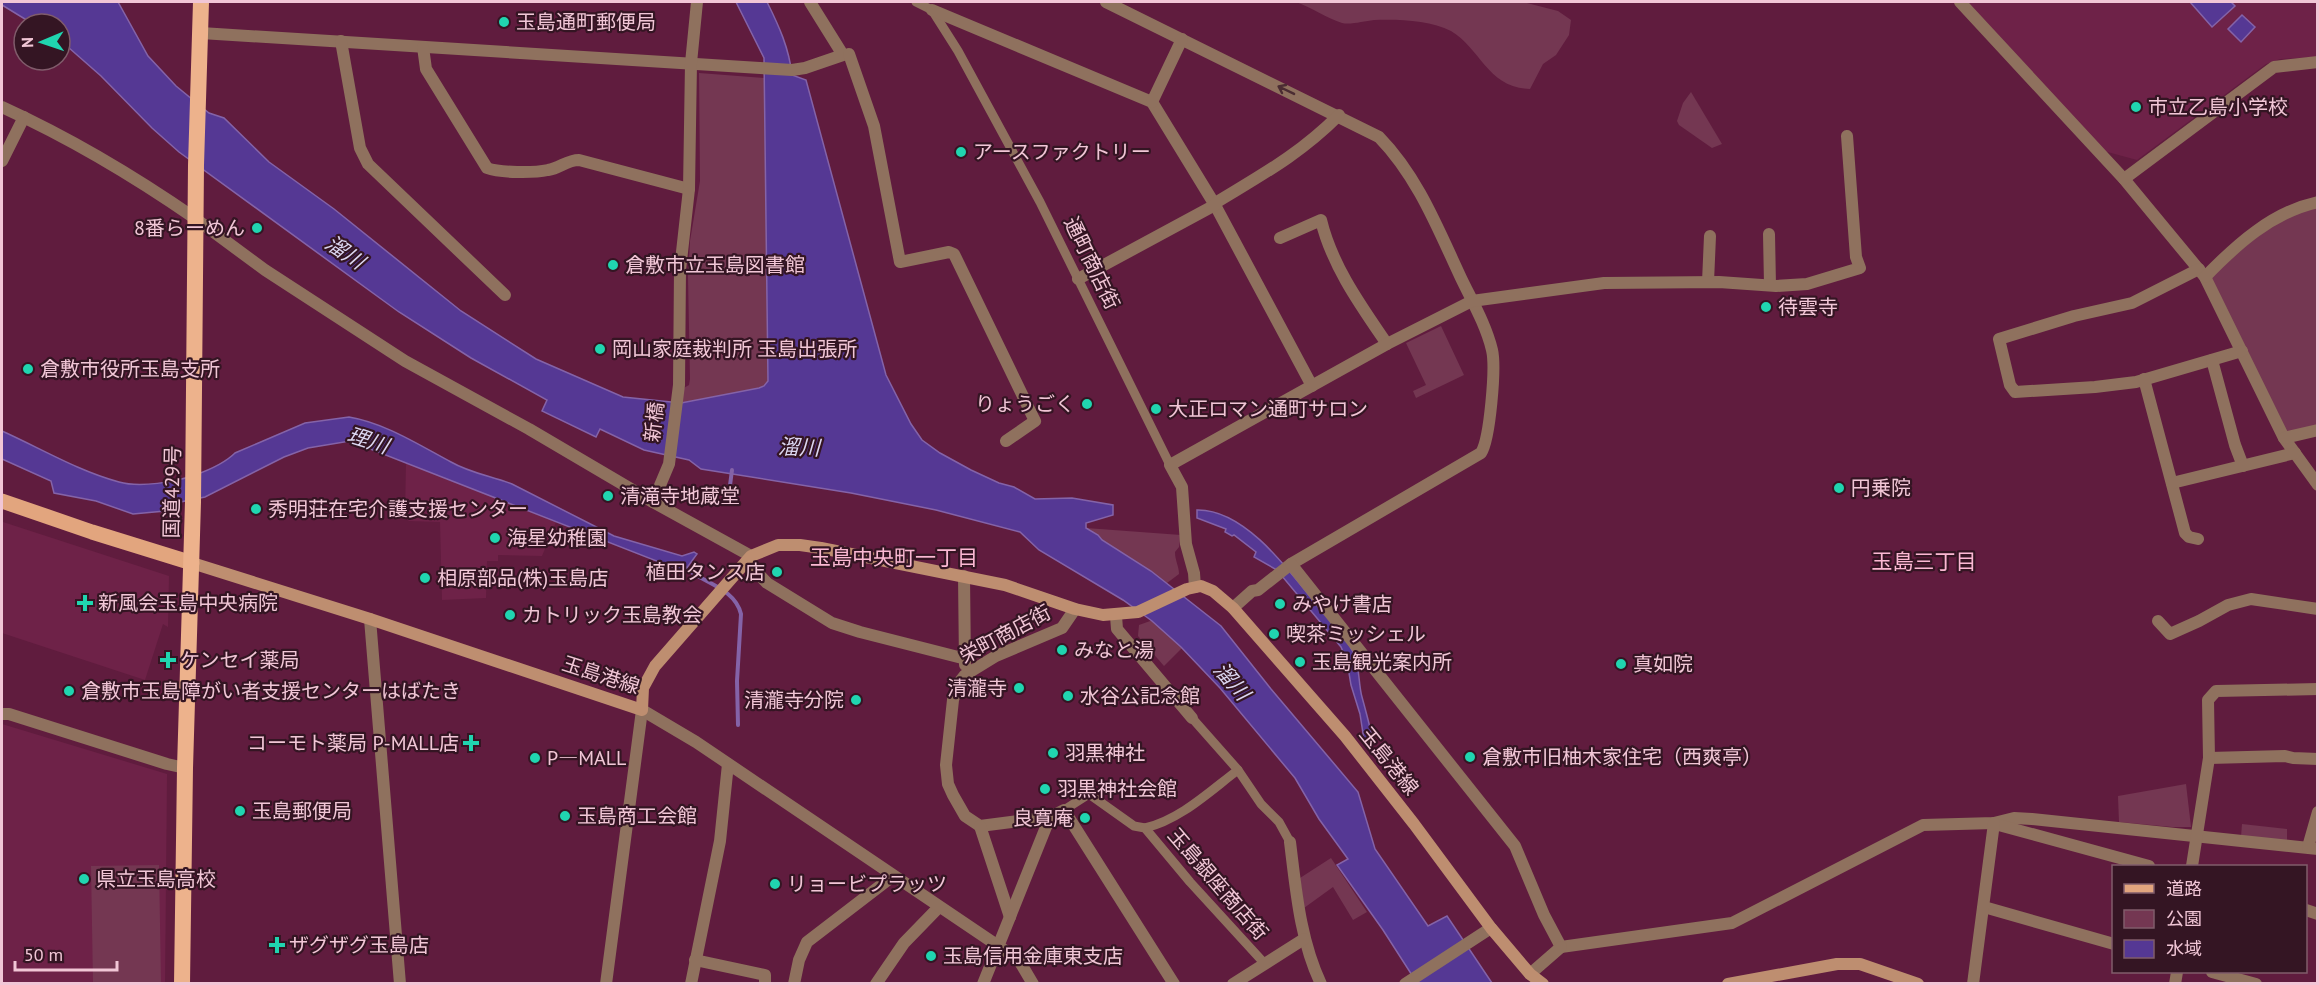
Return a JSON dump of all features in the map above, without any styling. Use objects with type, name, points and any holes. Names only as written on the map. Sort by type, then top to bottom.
[{"type":"highway","name":"国道429号","points":[[183,984],[185,768],[194,473],[196,165],[201,2]]},
{"type":"main road","points":[[2,501],[192,563]]},
{"type":"main road","name":"玉島港線","points":[[192,563],[370,619],[642,711],[643,688],[655,666],[749,559],[778,545],[800,544],[964,576],[1005,585],[1089,613],[1116,616],[1138,612],[1191,588],[1201,586],[1213,591],[1233,608],[1345,736],[1491,928],[1530,974],[1543,984]]},
{"type":"main road","points":[[1728,984],[1813,967],[1860,964],[1918,984]]},
{"type":"street","name":"新橋","points":[[652,502],[669,464],[679,386],[680,270],[689,189],[691,63],[697,2]]},
{"type":"street","points":[[201,33],[806,69],[843,55],[810,2]]},
{"type":"street","points":[[916,2],[1152,102],[1215,205],[1312,386]]},
{"type":"street","points":[[1106,2],[1339,115],[1379,137],[1391,149],[1421,193],[1472,301],[1492,351],[1493,378],[1487,435],[1485,447],[1481,453],[1291,564],[1258,590],[1252,591],[1233,608]]},
{"type":"street","points":[[1960,2],[2124,179],[2202,273],[2284,438],[2318,485]]},
{"type":"street","name":"通町商店街","points":[[932,10],[958,51],[1035,192],[1182,487],[1185,508],[1185,544],[1194,573],[1191,588]]},
{"type":"street","points":[[1152,102],[1182,39]]},
{"type":"street","points":[[341,41],[360,148],[368,164],[504,294]]},
{"type":"street","points":[[423,46],[426,69],[487,168],[496,172],[549,170],[571,160],[579,160],[689,189]]},
{"type":"street","points":[[849,54],[874,126],[900,262],[949,252],[954,254],[1033,417],[1035,422],[1006,441]]},
{"type":"street","points":[[2124,179],[2274,67],[2318,62]]},
{"type":"street","points":[[2,107],[152,189],[265,270],[405,361],[529,429],[749,559],[767,583],[832,623],[966,659]]},
{"type":"street","points":[[1078,279],[1215,205],[1288,159],[1316,138],[1339,115]]},
{"type":"street","points":[[2,161],[24,117]]},
{"type":"street","points":[[1170,465],[1387,344],[1472,301],[1604,283],[1807,284],[1860,268],[1856,257],[1847,136]]},
{"type":"street","points":[[2242,351],[2144,379],[2095,387],[2015,392],[2010,385],[1999,339],[2074,316],[2132,303],[2202,273],[2253,233],[2283,215],[2318,202]]},
{"type":"street","points":[[1280,238],[1321,220],[1325,237],[1353,294],[1387,344]]},
{"type":"street","points":[[1769,234],[1770,285]]},
{"type":"street","points":[[1708,282],[1710,236]]},
{"type":"street","points":[[2212,360],[2243,466]]},
{"type":"street","points":[[2144,379],[2185,533],[2189,537],[2198,538]]},
{"type":"street","points":[[2284,438],[2318,430]]},
{"type":"street","points":[[2172,483],[2295,453]]},
{"type":"street","points":[[1291,564],[1515,846],[1544,915],[1561,947]]},
{"type":"street","points":[[964,576],[965,675]]},
{"type":"street","points":[[2158,621],[2170,634],[2228,605],[2251,599],[2318,609]]},
{"type":"street","name":"栄町商店街","points":[[980,826],[965,816],[948,784],[946,765],[953,700],[958,684],[965,675],[996,656],[1062,628],[1075,609]]},
{"type":"street","points":[[1116,616],[1117,629],[1238,770],[1261,804],[1279,822],[1290,842],[1304,939],[1312,966],[1321,984]]},
{"type":"street","points":[[370,619],[400,984]]},
{"type":"street","points":[[2192,865],[2209,758],[2208,700],[2216,691],[2318,689]]},
{"type":"street","points":[[606,984],[642,711],[728,764],[999,946],[1020,962],[1033,984]]},
{"type":"street","points":[[2,714],[9,714],[185,768]]},
{"type":"street","points":[[2209,758],[2285,756],[2318,759]]},
{"type":"street","points":[[690,984],[720,841],[728,764]]},
{"type":"street","name":"玉島銀座商店街","points":[[1064,810],[1089,794],[1134,826],[1145,828],[1155,826],[1177,815],[1238,770]]},
{"type":"street","points":[[1010,916],[980,826],[1050,817],[1064,810],[1174,984]]},
{"type":"street","points":[[1530,974],[1561,947],[1732,923],[1923,825],[1994,823],[2014,818],[2032,819],[2197,834],[2313,848],[2318,812]]},
{"type":"street","points":[[983,984],[1050,817]]},
{"type":"street","points":[[1994,823],[2142,865]]},
{"type":"street","points":[[1972,984],[1994,823]]},
{"type":"street","name":"玉島銀座商店街","points":[[1145,828],[1190,882],[1264,963]]},
{"type":"street","points":[[794,984],[799,960],[807,942],[894,876]]},
{"type":"street","points":[[876,984],[904,943],[939,907]]},
{"type":"street","points":[[1984,907],[2112,943]]},
{"type":"street","points":[[1407,982],[1491,928]]},
{"type":"street","points":[[1233,984],[1304,939]]},
{"type":"street","points":[[695,960],[765,975],[765,984]]},
{"type":"street","points":[[2216,973],[2256,984]]},
{"type":"shaded area","name":"市立乙島小学校","points":[[1968,2],[2317,2],[2317,57],[2280,59],[2266,64],[2137,160],[2104,151]]},
{"type":"shaded area","name":"海星幼稚園","points":[[406,462],[556,522],[542,556],[498,555],[498,561],[487,561],[486,598],[442,600],[440,522],[409,521],[405,517]]},
{"type":"shaded area","name":"新風会玉島中央病院","points":[[3,522],[169,576],[168,627],[163,624],[145,680],[2,633]]},
{"type":"shaded area","name":"県立玉島高校","points":[[2,724],[167,774],[165,983],[2,983]]},
{"type":"green space","points":[[1296,2],[1523,2],[1558,11],[1571,20],[1569,35],[1556,55],[1543,64],[1530,89],[1516,87],[1494,75],[1461,39],[1443,27],[1403,20],[1342,23]]},
{"type":"green space","points":[[699,73],[765,78],[768,381],[759,388],[681,403],[682,389],[689,385],[690,379],[688,277],[690,241],[700,181]]},
{"type":"green space","points":[[1691,92],[1722,144],[1712,148],[1679,125],[1677,121],[1683,103]]},
{"type":"green space","points":[[2317,207],[2317,425],[2287,432],[2211,278],[2246,246],[2274,225],[2288,217]]},
{"type":"green space","points":[[1441,326],[1464,375],[1416,398],[1413,391],[1426,385],[1406,343]]},
{"type":"green space","points":[[1086,528],[1181,535],[1179,547],[1175,552],[1179,574],[1167,583]]},
{"type":"green space","points":[[1153,620],[1182,648],[1164,666],[1138,636],[1139,625]]},
{"type":"green space","points":[[2186,784],[2191,827],[2119,822],[2118,796]]},
{"type":"green space","points":[[2242,824],[2287,829],[2287,841],[2241,837]]},
{"type":"green space","points":[[1331,858],[1367,912],[1353,920],[1333,887],[1304,908],[1300,878]]},
{"type":"green space","points":[[159,865],[161,983],[93,983],[91,866]]},
{"type":"water","name":"溜川","points":[[2,2],[118,2],[148,56],[176,86],[209,113],[224,118],[269,162],[334,209],[461,311],[536,359],[623,397],[681,403],[759,388],[768,381],[764,58],[736,2],[767,2],[783,37],[792,75],[806,80],[886,375],[911,424],[922,440],[971,470],[1014,487],[1035,499],[1072,498],[1113,505],[1113,515],[1086,523],[1086,528],[1151,571],[1221,626],[1358,792],[1375,849],[1428,926],[1447,916],[1492,983],[1417,983],[1337,865],[1348,859],[1319,819],[1295,778],[1220,688],[1181,647],[1152,621],[1123,600],[1039,550],[1020,532],[936,510],[851,493],[701,469],[689,460],[644,450],[600,429],[596,437],[542,411],[547,400],[471,358],[399,312],[179,152],[72,51],[72,12],[13,12],[2,5]]},
{"type":"water","points":[[2190,2],[2231,2],[2235,6],[2212,27]]},
{"type":"water","points":[[2242,15],[2255,27],[2241,42],[2228,29]]},
{"type":"water","name":"理川","points":[[349,417],[389,429],[466,469],[512,484],[614,536],[682,556],[694,552],[697,554],[682,571],[350,441],[308,448],[284,457],[205,497],[166,505],[165,511],[133,514],[96,501],[54,493],[51,481],[2,459],[2,431],[74,466],[119,482],[137,484],[168,482],[206,471],[235,453],[305,423]]},
{"type":"water","points":[[1197,510],[1215,512],[1250,531],[1281,561],[1342,634],[1357,662],[1361,692],[1373,741],[1369,746],[1364,740],[1347,661],[1341,647],[1277,570],[1254,557],[1256,552],[1234,535],[1225,532],[1226,529],[1197,518]]},
{"type":"waterway","points":[[729,493],[732,470]]},
{"type":"waterway","points":[[684,567],[725,592],[738,605],[741,614],[737,681],[738,725]]},
{"type":"place","name":"玉島通町郵便局","points":[[504,22]]},
{"type":"place","name":"市立乙島小学校","points":[[2136,107]]},
{"type":"place","name":"アースファクトリー","points":[[961,152]]},
{"type":"place","name":"8番らーめん","points":[[257,228]]},
{"type":"place","name":"倉敷市立玉島図書館","points":[[613,265]]},
{"type":"place","name":"待雲寺","points":[[1766,307]]},
{"type":"place","name":"岡山家庭裁判所 玉島出張所","points":[[600,349]]},
{"type":"place","name":"倉敷市役所玉島支所","points":[[28,369]]},
{"type":"place","name":"りょうごく","points":[[1087,404]]},
{"type":"place","name":"大正ロマン通町サロン","points":[[1156,409]]},
{"type":"place","name":"円乗院","points":[[1839,488]]},
{"type":"place","name":"清滝寺地蔵堂","points":[[608,496]]},
{"type":"place","name":"秀明荘在宅介護支援センター","points":[[256,509]]},
{"type":"place","name":"海星幼稚園","points":[[495,538]]},
{"type":"place","name":"植田タンス店","points":[[777,572]]},
{"type":"place","name":"相原部品(株)玉島店","points":[[425,578]]},
{"type":"place","name":"新風会玉島中央病院","points":[[85,603]]},
{"type":"place","name":"みやけ書店","points":[[1280,604]]},
{"type":"place","name":"カトリック玉島教会","points":[[510,615]]},
{"type":"place","name":"喫茶ミッシェル","points":[[1274,634]]},
{"type":"place","name":"みなと湯","points":[[1062,650]]},
{"type":"place","name":"ケンセイ薬局","points":[[168,660]]},
{"type":"place","name":"玉島観光案内所","points":[[1300,662]]},
{"type":"place","name":"真如院","points":[[1621,664]]},
{"type":"place","name":"清瀧寺","points":[[1019,688]]},
{"type":"place","name":"倉敷市玉島障がい者支援センターはばたき","points":[[69,691]]},
{"type":"place","name":"水谷公記念館","points":[[1068,696]]},
{"type":"place","name":"清瀧寺分院","points":[[856,700]]},
{"type":"place","name":"コーモト薬局 P-MALL店","points":[[471,743]]},
{"type":"place","name":"羽黒神社","points":[[1053,753]]},
{"type":"place","name":"倉敷市旧柚木家住宅（西爽亭）","points":[[1470,757]]},
{"type":"place","name":"P―MALL","points":[[535,758]]},
{"type":"place","name":"羽黒神社会館","points":[[1045,789]]},
{"type":"place","name":"玉島郵便局","points":[[240,811]]},
{"type":"place","name":"玉島商工会館","points":[[565,816]]},
{"type":"place","name":"良寛庵","points":[[1085,818]]},
{"type":"place","name":"県立玉島高校","points":[[84,879]]},
{"type":"place","name":"リョービプラッツ","points":[[775,884]]},
{"type":"place","name":"ザグザグ玉島店","points":[[277,945]]},
{"type":"place","name":"玉島信用金庫東支店","points":[[931,956]]},
{"type":"district","name":"玉島中央町一丁目","points":[[894,557]]},
{"type":"district","name":"玉島三丁目","points":[[1924,561]]}]
